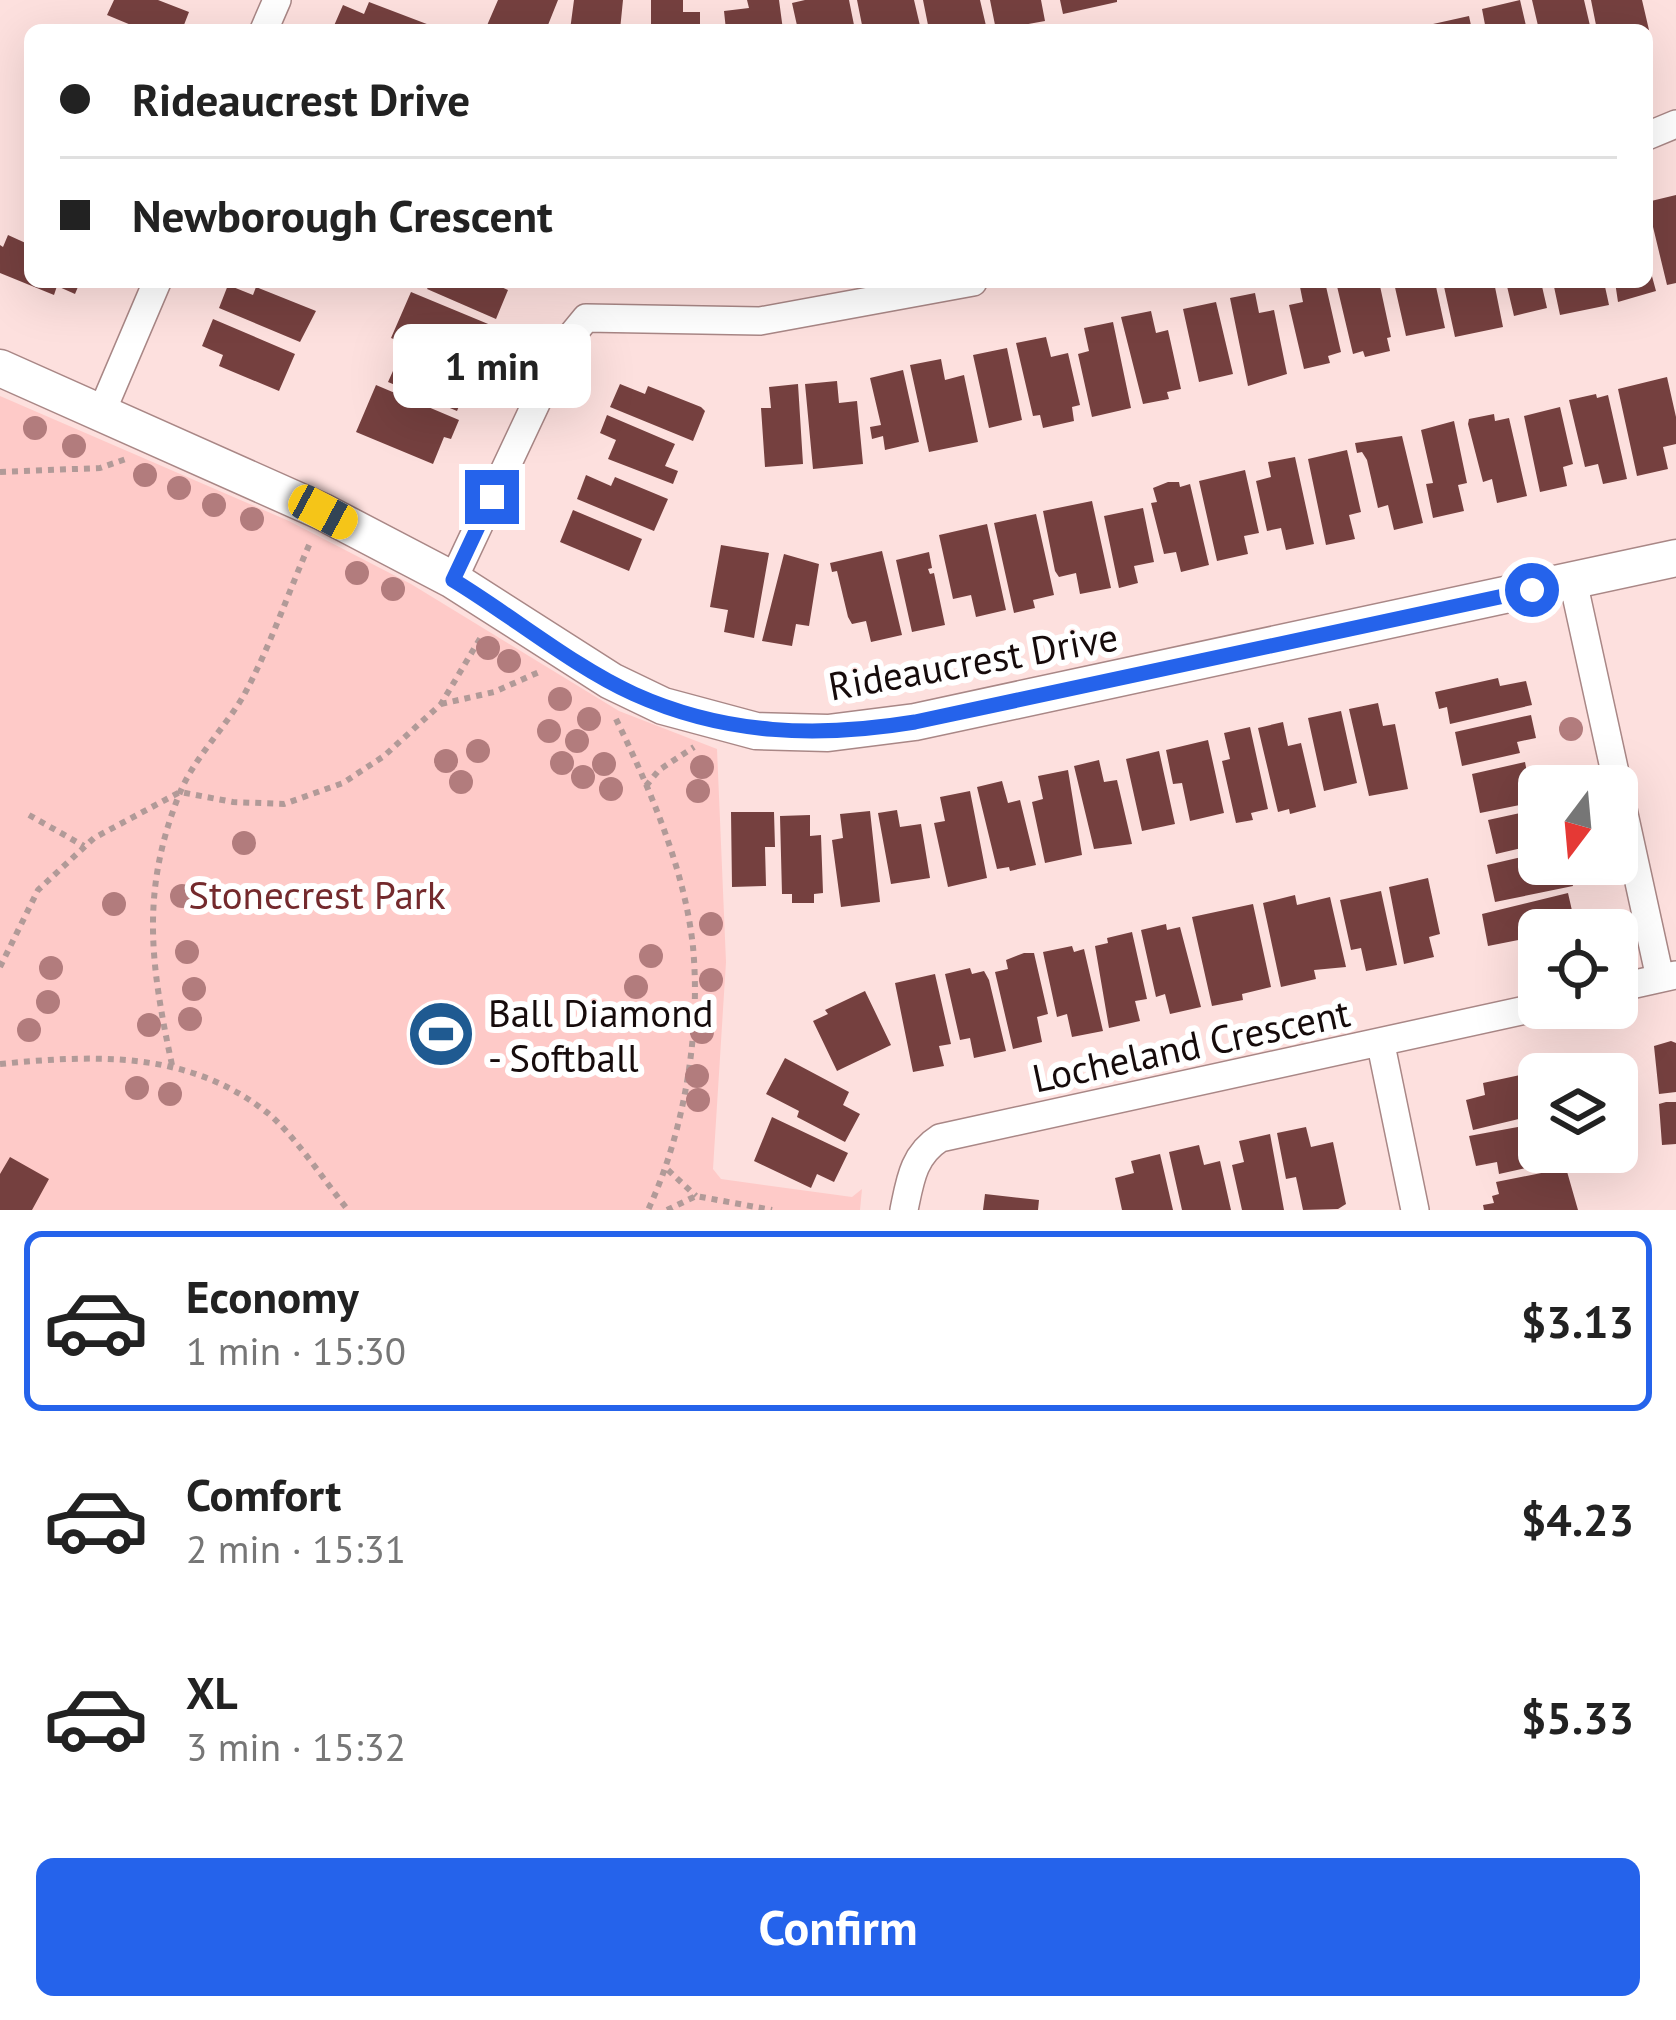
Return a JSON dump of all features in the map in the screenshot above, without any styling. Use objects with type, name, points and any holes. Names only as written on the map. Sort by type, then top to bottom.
[{"type":"street","points":[[102,412],[154,288]]},
{"type":"street","points":[[453,580],[563,346],[586,318],[760,321],[940,288]]},
{"type":"street","name":"Rideaucrest Drive","points":[[0,368],[323,512],[453,580],[611,681],[663,706],[756,730],[845,731],[915,722],[1676,558]]},
{"type":"street","points":[[1573,581],[1668,976],[1638,983]]},
{"type":"street","name":"Locheland Crescent","points":[[904,1210],[917,1160],[940,1138],[1518,1012]]},
{"type":"street","points":[[1381,1045],[1415,1210]]},
{"type":"path","points":[[0,472],[121,463],[151,434]]},
{"type":"path","points":[[172,1065],[152,961],[151,931],[154,892],[180,792],[245,693],[323,512]]},
{"type":"path","points":[[0,967],[38,890],[83,846],[180,792],[265,805],[305,799],[344,783],[384,756],[440,704],[498,608]]},
{"type":"path","points":[[440,704],[494,692],[546,669]]},
{"type":"path","points":[[611,681],[609,706],[646,786],[674,864],[693,947],[692,1058],[667,1168],[648,1210]]},
{"type":"path","points":[[646,786],[659,770],[694,747]]},
{"type":"path","points":[[29,815],[83,846]]},
{"type":"path","points":[[0,1064],[87,1055],[172,1065],[219,1084],[268,1112],[348,1210]]},
{"type":"path","points":[[667,1168],[696,1196],[772,1210]]},
{"type":"path","points":[[667,1210],[696,1196]]},
{"type":"green space","name":"Stonecrest Park","points":[[0,396],[289,521],[411,584],[619,711],[717,749],[726,962],[713,1169],[721,1179],[852,1197],[862,1189],[860,1210],[0,1210]]},
{"type":"building","points":[[114,0],[158,0],[189,12],[184,24],[129,24],[107,15]]},
{"type":"building","points":[[498,0],[558,0],[548,24],[488,24]]},
{"type":"building","points":[[574,0],[623,0],[621,24],[571,24]]},
{"type":"building","points":[[651,0],[683,0],[683,12],[700,12],[700,24],[651,24]]},
{"type":"building","points":[[747,0],[779,0],[782,24],[725,24],[724,11],[749,8]]},
{"type":"building","points":[[849,0],[854,24],[797,24],[792,3]]},
{"type":"building","points":[[857,0],[914,0],[920,24],[862,24]]},
{"type":"building","points":[[923,0],[980,0],[986,24],[928,24]]},
{"type":"building","points":[[990,0],[1041,0],[1045,21],[995,24]]},
{"type":"building","points":[[1060,0],[1117,0],[1117,2],[1063,14]]},
{"type":"building","points":[[1520,0],[1526,24],[1485,24],[1482,9]]},
{"type":"building","points":[[1532,0],[1584,0],[1590,24],[1538,24]]},
{"type":"building","points":[[1591,0],[1642,0],[1648,24],[1596,24]]},
{"type":"building","points":[[369,2],[427,24],[335,24],[343,5],[364,14]]},
{"type":"building","points":[[1469,16],[1471,24],[1433,24]]},
{"type":"building","points":[[1676,195],[1676,283],[1667,285],[1653,227],[1653,201]]},
{"type":"building","points":[[8,235],[24,242],[24,283],[0,273],[0,245]]},
{"type":"building","points":[[1653,280],[1656,291],[1618,302],[1616,288],[1653,288]]},
{"type":"building","points":[[227,288],[253,295],[258,288],[316,311],[300,342],[219,308]]},
{"type":"building","points":[[504,288],[508,290],[496,319],[427,289]]},
{"type":"building","points":[[1300,288],[1326,288],[1341,352],[1328,356],[1330,363],[1304,369],[1289,305],[1303,302]]},
{"type":"building","points":[[1337,288],[1380,288],[1390,351],[1365,357],[1363,351],[1353,354]]},
{"type":"building","points":[[1395,288],[1436,288],[1445,328],[1406,336]]},
{"type":"building","points":[[1444,288],[1495,288],[1503,327],[1455,337]]},
{"type":"building","points":[[1507,288],[1542,288],[1547,308],[1514,316]]},
{"type":"building","points":[[1554,288],[1605,288],[1609,305],[1560,315]]},
{"type":"building","points":[[411,292],[493,326],[481,355],[461,347],[454,363],[391,338]]},
{"type":"building","points":[[1255,293],[1259,313],[1274,310],[1287,374],[1248,386],[1230,298]]},
{"type":"building","points":[[1216,302],[1233,374],[1199,382],[1183,309]]},
{"type":"building","points":[[1151,311],[1156,333],[1168,330],[1181,389],[1167,392],[1169,399],[1143,404],[1121,317]]},
{"type":"building","points":[[213,319],[295,354],[279,391],[219,366],[223,355],[202,346]]},
{"type":"building","points":[[1113,322],[1131,408],[1092,417],[1078,354],[1089,351],[1084,328]]},
{"type":"building","points":[[1046,337],[1051,357],[1068,353],[1080,405],[1072,407],[1074,421],[1043,428],[1040,415],[1033,416],[1016,343]]},
{"type":"building","points":[[1007,348],[1022,420],[989,428],[973,355]]},
{"type":"building","points":[[402,351],[470,380],[457,411],[388,382]]},
{"type":"building","points":[[941,359],[945,380],[964,375],[978,442],[929,452],[910,365]]},
{"type":"building","points":[[903,370],[919,442],[885,450],[883,436],[872,439],[870,427],[881,425],[870,378]]},
{"type":"building","points":[[1667,377],[1676,444],[1663,447],[1668,469],[1637,476],[1618,389]]},
{"type":"building","points":[[837,381],[839,403],[857,401],[863,464],[813,469],[805,384]]},
{"type":"building","points":[[620,384],[645,394],[648,386],[701,407],[705,411],[693,441],[610,407]]},
{"type":"building","points":[[798,384],[803,464],[765,467],[761,408],[771,408],[769,387]]},
{"type":"building","points":[[376,385],[459,420],[451,439],[444,437],[433,464],[356,432]]},
{"type":"building","points":[[1596,394],[1597,398],[1608,395],[1627,479],[1603,484],[1598,464],[1585,467],[1569,400]]},
{"type":"building","points":[[1560,407],[1573,464],[1563,467],[1567,486],[1540,492],[1524,416]]},
{"type":"building","points":[[1494,414],[1495,421],[1509,418],[1527,496],[1497,503],[1492,479],[1483,482],[1468,424],[1469,419]]},
{"type":"building","points":[[607,415],[675,444],[665,466],[678,471],[673,484],[608,459],[616,440],[600,433]]},
{"type":"building","points":[[1454,421],[1467,483],[1458,485],[1464,511],[1433,518],[1426,484],[1433,483],[1421,430]]},
{"type":"building","points":[[1402,436],[1423,523],[1394,530],[1388,505],[1378,508],[1367,460],[1362,452],[1357,453],[1355,443]]},
{"type":"building","points":[[1347,450],[1361,512],[1349,515],[1355,539],[1326,545],[1308,459]]},
{"type":"building","points":[[1295,457],[1314,544],[1286,550],[1281,528],[1267,531],[1256,481],[1271,477],[1268,462]]},
{"type":"building","points":[[1245,470],[1259,533],[1244,536],[1248,554],[1217,561],[1199,481]]},
{"type":"building","points":[[586,475],[611,486],[615,477],[668,499],[654,531],[577,499]]},
{"type":"building","points":[[1179,482],[1180,487],[1190,484],[1209,565],[1181,572],[1176,552],[1164,554],[1151,503],[1157,502],[1153,488]]},
{"type":"building","points":[[1092,501],[1111,588],[1080,594],[1076,573],[1059,577],[1055,571],[1043,511]]},
{"type":"building","points":[[1143,508],[1154,562],[1134,566],[1138,583],[1119,588],[1104,516]]},
{"type":"building","points":[[573,510],[642,539],[629,571],[560,542]]},
{"type":"building","points":[[1036,514],[1054,595],[1033,600],[1035,608],[1014,613],[994,523]]},
{"type":"building","points":[[987,524],[1006,610],[976,617],[971,595],[953,599],[939,535]]},
{"type":"building","points":[[721,545],[769,553],[754,638],[724,632],[728,610],[710,607]]},
{"type":"building","points":[[882,551],[902,635],[871,642],[866,621],[852,624],[848,617],[837,571],[832,572],[830,563]]},
{"type":"building","points":[[929,552],[932,568],[928,569],[934,573],[945,625],[912,632],[896,560]]},
{"type":"building","points":[[784,554],[819,564],[809,626],[796,624],[792,646],[762,641]]},
{"type":"building","points":[[1498,678],[1500,686],[1526,681],[1532,705],[1450,724],[1447,707],[1439,709],[1435,692]]},
{"type":"building","points":[[1378,703],[1383,726],[1395,724],[1408,789],[1369,796],[1349,709]]},
{"type":"building","points":[[1341,711],[1357,783],[1324,791],[1308,718]]},
{"type":"building","points":[[1531,715],[1536,738],[1517,742],[1520,753],[1462,766],[1455,732]]},
{"type":"building","points":[[1283,722],[1288,746],[1301,743],[1316,807],[1290,814],[1289,809],[1278,812],[1258,728]]},
{"type":"building","points":[[1250,727],[1268,809],[1251,813],[1253,820],[1236,823],[1222,761],[1230,759],[1224,733]]},
{"type":"building","points":[[1208,740],[1224,813],[1190,821],[1182,783],[1173,784],[1166,750]]},
{"type":"building","points":[[1159,751],[1175,824],[1142,831],[1126,759]]},
{"type":"building","points":[[1099,760],[1104,782],[1117,780],[1132,844],[1094,849],[1074,766]]},
{"type":"building","points":[[1525,762],[1518,765],[1518,805],[1480,813],[1472,774]]},
{"type":"building","points":[[1068,770],[1082,855],[1045,863],[1032,802],[1043,799],[1038,776]]},
{"type":"building","points":[[1002,781],[1008,803],[1020,800],[1036,865],[997,869],[977,787]]},
{"type":"building","points":[[970,791],[987,878],[948,887],[934,823],[945,821],[940,797]]},
{"type":"building","points":[[897,810],[900,827],[921,824],[930,878],[891,884],[878,813]]},
{"type":"building","points":[[870,811],[880,902],[841,907],[832,840],[843,838],[840,814]]},
{"type":"building","points":[[731,812],[774,812],[775,847],[765,847],[766,886],[732,887]]},
{"type":"building","points":[[1518,814],[1518,849],[1496,854],[1488,820]]},
{"type":"building","points":[[810,815],[810,836],[821,835],[823,893],[814,894],[814,903],[792,903],[792,894],[782,894],[780,816]]},
{"type":"building","points":[[1518,858],[1518,885],[1573,886],[1495,902],[1487,865]]},
{"type":"building","points":[[1428,878],[1440,934],[1429,937],[1434,957],[1404,964],[1389,887]]},
{"type":"building","points":[[1381,891],[1397,965],[1366,971],[1361,948],[1351,950],[1340,900]]},
{"type":"building","points":[[1568,893],[1572,909],[1518,909],[1518,940],[1488,946],[1482,914]]},
{"type":"building","points":[[1295,895],[1297,905],[1330,897],[1346,967],[1314,970],[1316,979],[1281,987],[1263,903]]},
{"type":"building","points":[[1253,904],[1271,987],[1242,994],[1243,1000],[1212,1006],[1192,917]]},
{"type":"building","points":[[1166,924],[1167,930],[1180,927],[1201,1007],[1170,1014],[1165,994],[1156,997],[1141,930]]},
{"type":"building","points":[[1132,932],[1147,999],[1135,1001],[1140,1021],[1109,1028],[1095,946]]},
{"type":"building","points":[[1072,946],[1074,952],[1084,949],[1103,1031],[1072,1037],[1067,1014],[1057,1017],[1043,952]]},
{"type":"building","points":[[1034,953],[1048,1014],[1037,1017],[1042,1042],[1013,1049],[995,972],[1008,969],[1006,960]]},
{"type":"building","points":[[970,968],[972,974],[984,971],[989,980],[1006,1051],[974,1058],[970,1038],[960,1040],[945,974]]},
{"type":"building","points":[[935,974],[951,1044],[939,1046],[944,1066],[913,1072],[895,983]]},
{"type":"building","points":[[865,991],[891,1045],[837,1071],[813,1021]]},
{"type":"building","points":[[1676,1043],[1676,1092],[1659,1094],[1654,1046]]},
{"type":"building","points":[[785,1058],[849,1092],[843,1105],[860,1114],[845,1142],[766,1094]]},
{"type":"building","points":[[1518,1076],[1518,1119],[1473,1130],[1466,1100],[1485,1095],[1483,1083]]},
{"type":"building","points":[[1676,1102],[1676,1144],[1662,1145],[1659,1104]]},
{"type":"building","points":[[772,1117],[848,1153],[834,1182],[817,1174],[811,1188],[754,1161]]},
{"type":"building","points":[[1306,1127],[1311,1147],[1333,1142],[1346,1204],[1338,1209],[1303,1210],[1296,1177],[1286,1179],[1277,1133]]},
{"type":"building","points":[[1518,1127],[1518,1170],[1499,1174],[1497,1162],[1476,1166],[1469,1136]]},
{"type":"building","points":[[1270,1134],[1284,1210],[1242,1210],[1232,1165],[1244,1162],[1239,1141]]},
{"type":"building","points":[[1199,1145],[1204,1165],[1220,1161],[1231,1210],[1182,1210],[1169,1152]]},
{"type":"building","points":[[1160,1154],[1173,1210],[1122,1210],[1115,1178],[1134,1173],[1131,1161]]},
{"type":"building","points":[[10,1157],[49,1179],[32,1210],[0,1210],[0,1174]]},
{"type":"building","points":[[1567,1173],[1578,1210],[1484,1210],[1483,1205],[1494,1203],[1492,1196],[1499,1194],[1496,1182]]},
{"type":"building","points":[[985,1194],[1039,1200],[1038,1210],[983,1210]]},
{"type":"place","name":"Ball Diamond - Softball","points":[[441,1034]]},
{"type":"route","points":[[492,497],[453,580],[631,693],[756,730],[828,733],[915,722],[1532,590]]}]
